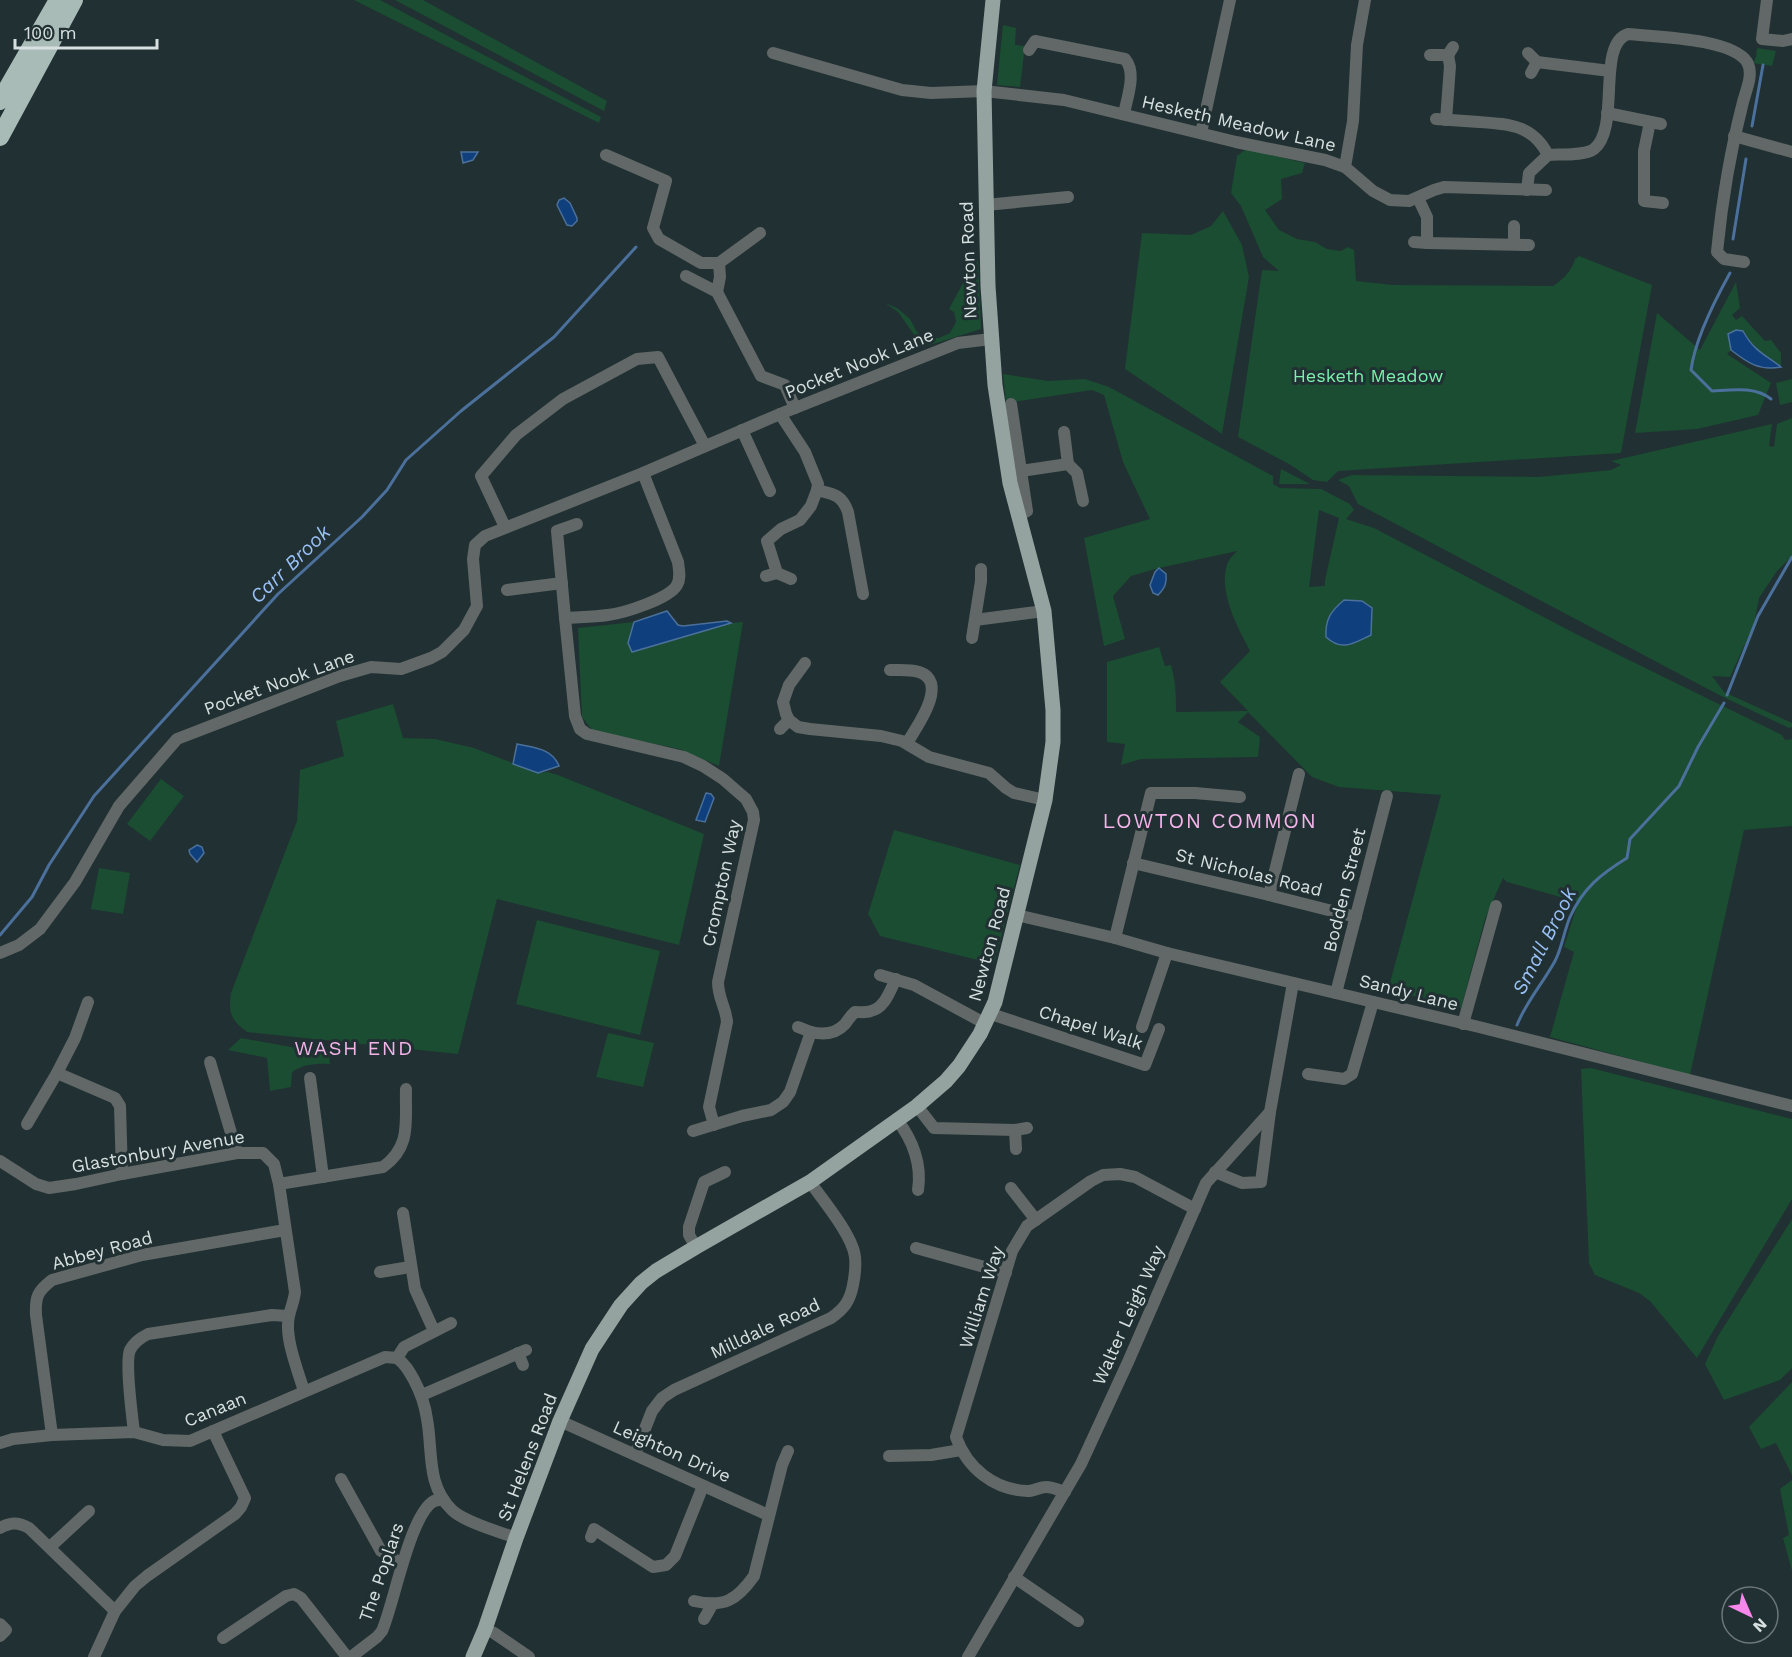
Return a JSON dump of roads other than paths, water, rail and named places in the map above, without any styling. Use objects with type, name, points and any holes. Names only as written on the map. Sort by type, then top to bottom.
[{"type":"highway","points":[[0,101],[58,0]]},
{"type":"highway","points":[[0,137],[74,0]]},
{"type":"main road","name":"Newton Road","points":[[640,1283],[696,1247],[810,1182],[917,1106],[951,1075],[971,1049],[988,1019],[1017,915],[1045,800],[1053,742],[1053,710],[1044,611],[1010,483],[1000,426],[991,339],[984,91],[993,0]]},
{"type":"main road","name":"St Helens Road","points":[[473,1657],[560,1421],[592,1349],[621,1305],[640,1283]]},
{"type":"street","points":[[1201,133],[1230,0]]},
{"type":"street","points":[[1345,167],[1353,121],[1357,45],[1365,0]]},
{"type":"street","points":[[1767,0],[1758,40],[1792,39]]},
{"type":"street","points":[[1527,190],[1529,173],[1548,155],[1587,152],[1594,149],[1600,141],[1607,113],[1611,60],[1616,43],[1621,36],[1628,34],[1708,42],[1724,46],[1736,52],[1747,62],[1750,78],[1726,172],[1717,252],[1724,259],[1744,262]]},
{"type":"street","points":[[1033,42],[1125,59],[1130,66],[1131,74],[1124,114]]},
{"type":"street","points":[[1430,55],[1451,51],[1441,119],[1503,123],[1516,127],[1539,141],[1548,155]]},
{"type":"street","name":"Hesketh Meadow Lane","points":[[773,53],[902,90],[931,93],[984,91],[1064,100],[1325,160],[1345,167],[1373,191],[1384,197],[1403,201],[1418,198],[1444,187],[1546,190]]},
{"type":"street","points":[[1532,63],[1610,71]]},
{"type":"street","points":[[1607,113],[1655,123],[1644,152],[1640,202],[1663,203]]},
{"type":"street","points":[[1734,136],[1792,152]]},
{"type":"street","points":[[606,155],[672,184],[653,228],[659,239],[701,263],[719,263],[760,232]]},
{"type":"street","points":[[986,205],[1068,197]]},
{"type":"street","points":[[1418,198],[1427,217],[1421,242],[1529,245]]},
{"type":"street","points":[[1514,226],[1514,244]]},
{"type":"street","points":[[717,292],[720,277],[719,263]]},
{"type":"street","points":[[686,276],[717,292],[761,376],[785,385],[795,408]]},
{"type":"street","name":"Pocket Nook Lane","points":[[0,953],[19,945],[40,929],[75,882],[119,806],[177,739],[340,676],[371,667],[401,669],[442,652],[464,630],[477,606],[473,559],[475,545],[484,536],[958,343],[991,339]]},
{"type":"street","points":[[505,527],[481,476],[516,435],[553,406],[637,359],[658,357],[705,446]]},
{"type":"street","points":[[1011,404],[1027,511],[1018,516]]},
{"type":"street","points":[[780,414],[805,452],[818,484],[811,506],[800,520],[781,529],[768,542],[771,574],[791,579]]},
{"type":"street","points":[[742,430],[770,491]]},
{"type":"street","points":[[1064,432],[1068,464],[1077,473],[1083,501]]},
{"type":"street","points":[[1021,471],[1068,464]]},
{"type":"street","points":[[565,618],[610,615],[635,608],[667,595],[675,589],[680,576],[678,562],[643,473]]},
{"type":"street","points":[[817,490],[838,496],[844,502],[848,512],[851,570],[862,594]]},
{"type":"street","name":"Crompton Way","points":[[577,524],[557,531],[575,716],[580,729],[587,734],[684,757],[723,779],[746,799],[753,812],[754,820],[718,982],[719,999],[727,1016],[727,1022],[710,1107],[714,1125]]},
{"type":"street","points":[[972,638],[981,569]]},
{"type":"street","points":[[507,590],[562,582]]},
{"type":"street","points":[[975,620],[1044,611]]},
{"type":"street","points":[[805,663],[789,686],[783,702],[786,714],[785,724],[794,724],[803,729],[881,736],[907,743],[929,757],[989,772],[1014,793],[1045,800]]},
{"type":"street","points":[[890,670],[918,672],[926,677],[931,685],[931,697],[927,709],[907,743]]},
{"type":"street","points":[[1269,895],[1299,774]]},
{"type":"street","points":[[1115,938],[1151,793],[1194,793],[1240,797]]},
{"type":"street","name":"Bodden Street","points":[[1336,993],[1386,796]]},
{"type":"street","name":"St Nicholas Road","points":[[1133,863],[1356,917]]},
{"type":"street","points":[[1463,1024],[1496,906]]},
{"type":"street","name":"Sandy Lane","points":[[1017,915],[1792,1106]]},
{"type":"street","points":[[1142,1027],[1167,953]]},
{"type":"street","points":[[880,975],[914,985],[988,1019]]},
{"type":"street","points":[[798,1027],[821,1034],[838,1030],[855,1012],[877,1009],[886,999],[896,979]]},
{"type":"street","points":[[1215,1172],[1242,1183],[1261,1182],[1270,1112],[1293,983]]},
{"type":"street","points":[[27,1124],[57,1074],[75,1038],[88,1002]]},
{"type":"street","points":[[1308,1074],[1344,1079],[1352,1074],[1372,1002]]},
{"type":"street","name":"Chapel Walk","points":[[988,1019],[1145,1065],[1159,1029]]},
{"type":"street","points":[[693,1131],[771,1110],[783,1102],[790,1092],[811,1032]]},
{"type":"street","points":[[210,1062],[237,1153]]},
{"type":"street","points":[[57,1074],[116,1098],[120,1106],[122,1174]]},
{"type":"street","points":[[309,1076],[323,1177]]},
{"type":"street","points":[[279,1184],[383,1167],[392,1161],[405,1139],[406,1084]]},
{"type":"street","points":[[917,1106],[934,1128],[1021,1129],[1016,1149]]},
{"type":"street","name":"Walter Leigh Way","points":[[969,1657],[1081,1464],[1206,1184],[1270,1112]]},
{"type":"street","points":[[897,1120],[906,1132],[919,1163],[918,1190]]},
{"type":"street","name":"Glastonbury Avenue","points":[[1,1163],[36,1184],[49,1188],[237,1153],[255,1152],[268,1157],[274,1164],[279,1184],[295,1292],[294,1303],[288,1316],[288,1335],[304,1391]]},
{"type":"street","points":[[696,1247],[689,1235],[688,1227],[704,1182],[725,1172]]},
{"type":"street","name":"William Way","points":[[961,1450],[956,1437],[1012,1251],[1027,1226],[1103,1175],[1120,1174],[1135,1177],[1195,1209]]},
{"type":"street","name":"Milldale Road","points":[[635,1454],[652,1411],[662,1398],[674,1390],[831,1318],[844,1309],[850,1296],[856,1269],[855,1254],[846,1234],[810,1182]]},
{"type":"street","points":[[1011,1188],[1036,1220]]},
{"type":"street","points":[[403,1213],[409,1225],[410,1267],[415,1288],[434,1331]]},
{"type":"street","name":"Abbey Road","points":[[52,1435],[36,1315],[35,1302],[40,1290],[52,1280],[142,1255],[285,1230]]},
{"type":"street","points":[[916,1248],[1006,1273]]},
{"type":"street","points":[[380,1272],[410,1267]]},
{"type":"street","points":[[134,1432],[128,1357],[134,1343],[140,1338],[148,1334],[272,1315],[288,1316]]},
{"type":"street","points":[[451,1323],[404,1347],[397,1358],[406,1366],[422,1395],[428,1420],[433,1477],[443,1499],[461,1517],[516,1538]]},
{"type":"street","points":[[422,1395],[523,1356]]},
{"type":"street","name":"Canaan","points":[[0,1442],[52,1435],[134,1432],[163,1440],[190,1441],[385,1357],[397,1358]]},
{"type":"street","name":"Leighton Drive","points":[[560,1421],[768,1515]]},
{"type":"street","points":[[94,1657],[115,1611],[135,1586],[241,1508],[245,1498],[213,1431]]},
{"type":"street","points":[[889,1456],[931,1455],[961,1450],[979,1473],[1002,1486],[1028,1491],[1048,1487],[1065,1492]]},
{"type":"street","points":[[694,1600],[712,1605],[730,1600],[744,1591],[754,1576],[768,1515],[788,1451]]},
{"type":"street","points":[[341,1479],[381,1551],[402,1564]]},
{"type":"street","points":[[594,1529],[653,1567],[666,1565],[675,1556],[704,1486]]},
{"type":"street","name":"The Poplars","points":[[349,1657],[382,1631],[418,1520],[434,1501],[443,1499]]},
{"type":"street","points":[[50,1547],[83,1511]]},
{"type":"street","points":[[0,1528],[8,1523],[19,1523],[28,1528],[115,1611]]},
{"type":"street","points":[[1014,1577],[1078,1621]]},
{"type":"street","points":[[224,1622],[227,1635],[286,1596],[294,1594],[301,1598],[349,1657]]},
{"type":"street","points":[[704,1618],[712,1605]]},
{"type":"street","points":[[0,1624],[6,1630],[0,1636]]},
{"type":"street","points":[[485,1629],[529,1657]]},
{"type":"water","points":[[461,152],[478,152],[473,160],[463,163]]},
{"type":"water","points":[[564,198],[570,203],[577,218],[572,226],[567,225],[557,205],[559,200]]},
{"type":"water","points":[[1736,330],[1743,331],[1755,348],[1781,367],[1766,368],[1754,365],[1731,350],[1728,334]]},
{"type":"water","points":[[1159,568],[1166,574],[1166,580],[1164,588],[1158,595],[1153,593],[1150,585]]},
{"type":"water","points":[[1344,600],[1362,601],[1372,608],[1371,635],[1348,645],[1337,644],[1326,637],[1330,616]]},
{"type":"water","points":[[667,611],[678,625],[683,626],[727,621],[731,623],[632,652],[628,643],[634,622]]},
{"type":"water","points":[[517,744],[547,752],[559,766],[538,773],[513,764]]},
{"type":"water","points":[[706,793],[711,794],[714,798],[705,822],[696,820]]},
{"type":"water","points":[[197,845],[202,847],[204,853],[197,862],[189,850]]},
{"type":"waterway","points":[[1752,126],[1763,65]]},
{"type":"waterway","points":[[1733,239],[1746,159]]},
{"type":"waterway","name":"Carr Brook","points":[[0,935],[32,897],[49,865],[94,796],[278,594],[362,517],[387,490],[406,460],[461,411],[554,337],[636,247]]},
{"type":"waterway","points":[[1730,273],[1701,333],[1691,370],[1712,391],[1750,390],[1771,399]]},
{"type":"waterway","name":"Small Brook","points":[[1727,695],[1758,616],[1792,557]]},
{"type":"waterway","name":"Small Brook","points":[[1517,1025],[1525,1008],[1555,961],[1575,907],[1601,876],[1627,858],[1630,839],[1679,786],[1698,747],[1724,703]]},
{"type":"district","name":"LOWTON COMMON","points":[[1210,820]]},
{"type":"district","name":"WASH END","points":[[354,1048]]},
{"type":"park label","name":"Hesketh Meadow","points":[[1368,375]]}]
